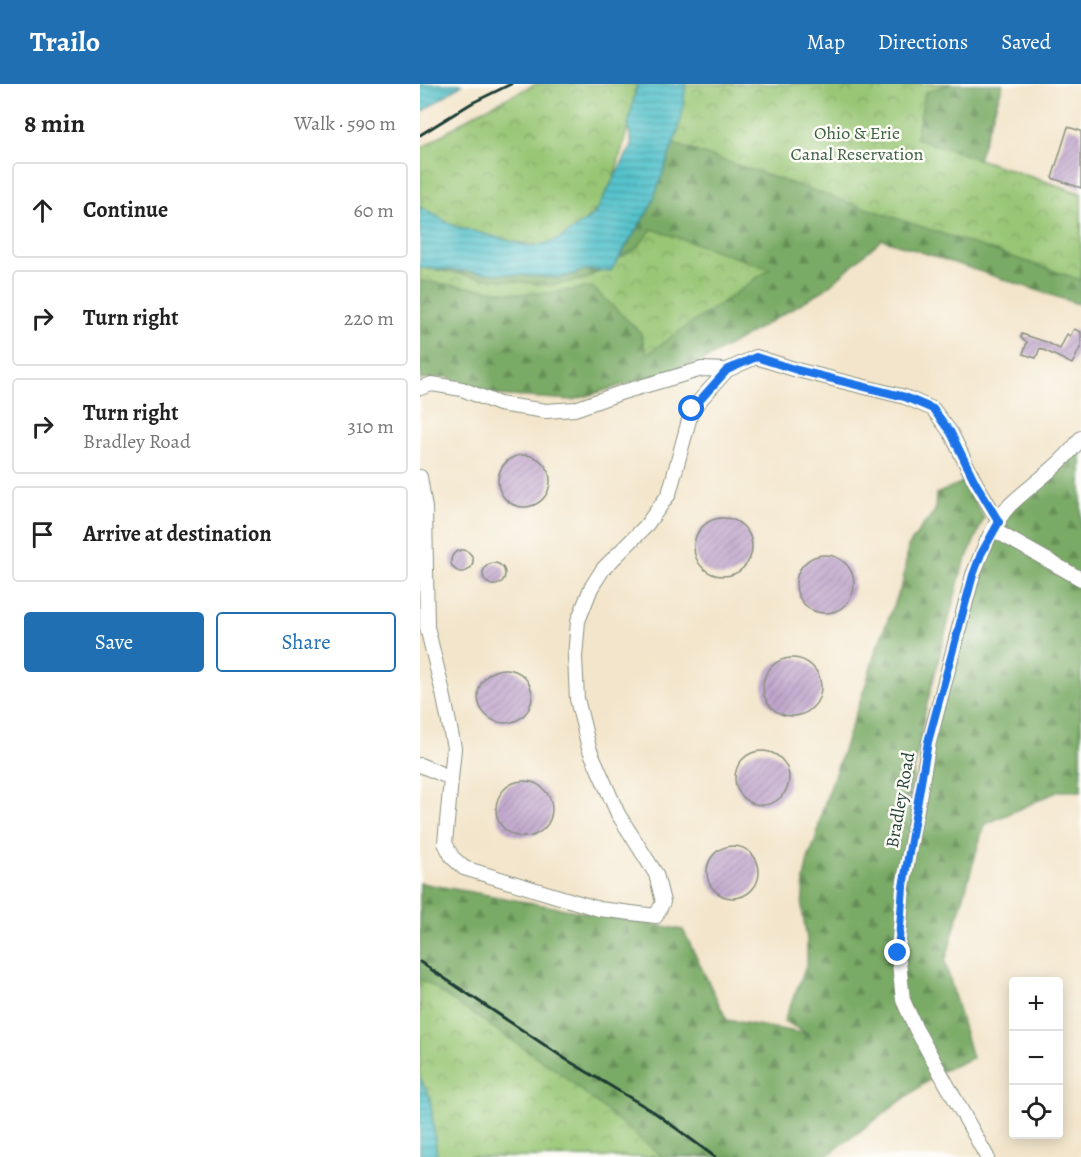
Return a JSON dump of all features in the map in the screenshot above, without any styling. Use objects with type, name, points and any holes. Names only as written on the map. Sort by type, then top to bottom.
[{"type":"street","points":[[420,477],[425,508],[427,627],[454,748],[445,843],[453,857],[464,868],[599,909],[656,916],[663,902],[656,874],[618,814],[589,748],[578,699],[575,657],[578,621],[591,588],[603,569],[645,527],[669,494],[692,409],[727,370],[756,357],[797,370],[905,397],[933,409],[951,433],[996,526],[1081,579]]},
{"type":"street","points":[[420,388],[432,384],[462,389],[498,404],[546,411],[575,409],[702,369],[727,370]]},
{"type":"street","name":"Bradley Road","points":[[987,1157],[916,1029],[903,1000],[898,953],[903,887],[928,742],[973,575],[996,526],[1008,507],[1067,454],[1081,438]]},
{"type":"street","points":[[420,765],[451,778]]},
{"type":"green space","points":[[536,84],[637,84],[608,199],[556,248],[473,236],[420,212],[420,149],[478,112]]},
{"type":"green space","name":"Ohio & Erie Canal Reservation","points":[[662,84],[951,84],[925,92],[916,138],[1081,194],[1081,280],[650,136]]},
{"type":"green space","points":[[686,84],[1003,84],[978,159],[1081,193],[1081,305],[882,239],[824,290],[703,361],[573,400],[496,395],[446,377],[420,380],[420,268],[561,278],[585,270],[611,271],[651,206]]},
{"type":"green space","points":[[652,229],[770,269],[647,354],[640,332],[592,287],[551,293],[521,294],[420,281],[420,267],[476,277],[550,285],[586,279],[638,247]]},
{"type":"green space","points":[[1081,438],[1081,791],[1059,791],[984,825],[945,962],[972,1058],[940,1072],[825,1157],[437,1157],[430,1098],[420,1078],[420,883],[683,930],[727,1020],[808,1034],[784,1021],[807,964],[807,939],[802,910],[808,859],[876,650],[903,582],[908,547],[935,511],[936,494],[963,482],[984,518],[962,569],[925,712],[908,802],[900,807],[919,797],[929,742],[994,530]]},
{"type":"green space","points":[[420,978],[560,1073],[663,1157],[437,1157],[430,1098],[420,1078]]},
{"type":"water","points":[[420,84],[462,84],[420,113]]},
{"type":"water","points":[[637,84],[686,84],[677,134],[651,206],[611,271],[585,270],[561,278],[420,268],[420,207],[454,226],[533,247],[558,240],[594,215],[632,145],[628,126]]},
{"type":"water","points":[[420,1078],[430,1098],[437,1157],[420,1157]]},
{"type":"building","points":[[1068,127],[1081,131],[1081,188],[1052,178]]},
{"type":"building","points":[[1074,329],[1081,332],[1081,346],[1072,364],[1040,348],[1036,358],[1023,354],[1027,342],[1021,338],[1022,334],[1060,349],[1067,334],[1070,336]]},
{"type":"building","points":[[519,455],[529,455],[543,462],[550,481],[543,500],[529,507],[519,507],[509,503],[502,496],[498,486],[498,476],[502,466],[509,459]]},
{"type":"building","points":[[723,518],[734,520],[747,531],[752,547],[750,558],[739,571],[723,576],[712,574],[699,563],[694,547],[696,536],[707,523]]},
{"type":"building","points":[[462,550],[470,553],[473,561],[470,569],[462,572],[454,569],[451,561],[454,553]]},
{"type":"building","points":[[825,555],[836,557],[849,568],[854,584],[852,595],[841,608],[825,613],[814,611],[801,600],[796,584],[798,573],[809,560]]},
{"type":"building","points":[[494,563],[502,566],[505,574],[502,582],[494,585],[486,582],[483,574],[486,566]]},
{"type":"building","points":[[792,658],[803,660],[816,671],[821,687],[819,698],[808,711],[792,716],[781,714],[768,703],[763,687],[765,676],[776,663]]},
{"type":"building","points":[[505,669],[515,671],[524,677],[530,686],[532,696],[530,706],[524,715],[515,721],[505,723],[495,721],[486,715],[480,706],[478,696],[480,686],[486,677],[495,671]]},
{"type":"building","points":[[762,751],[772,753],[781,759],[787,768],[789,778],[787,788],[781,797],[772,803],[762,805],[752,803],[743,797],[737,788],[735,778],[737,768],[743,759],[752,753]]},
{"type":"building","points":[[524,781],[539,786],[547,794],[552,809],[547,824],[539,832],[524,837],[509,832],[501,824],[496,809],[501,794],[509,786]]},
{"type":"building","points":[[728,846],[738,846],[752,853],[759,872],[752,891],[738,898],[728,898],[718,894],[711,887],[707,877],[707,867],[711,857],[718,850]]},
{"type":"railway","points":[[420,135],[472,103],[511,84]]},
{"type":"railway","points":[[420,962],[567,1060],[654,1112],[715,1157]]},
{"type":"route","points":[[692,409],[727,370],[756,357],[797,370],[905,397],[933,409],[951,433],[975,482],[999,522],[981,554],[973,575],[928,742],[903,887],[898,953]]}]
